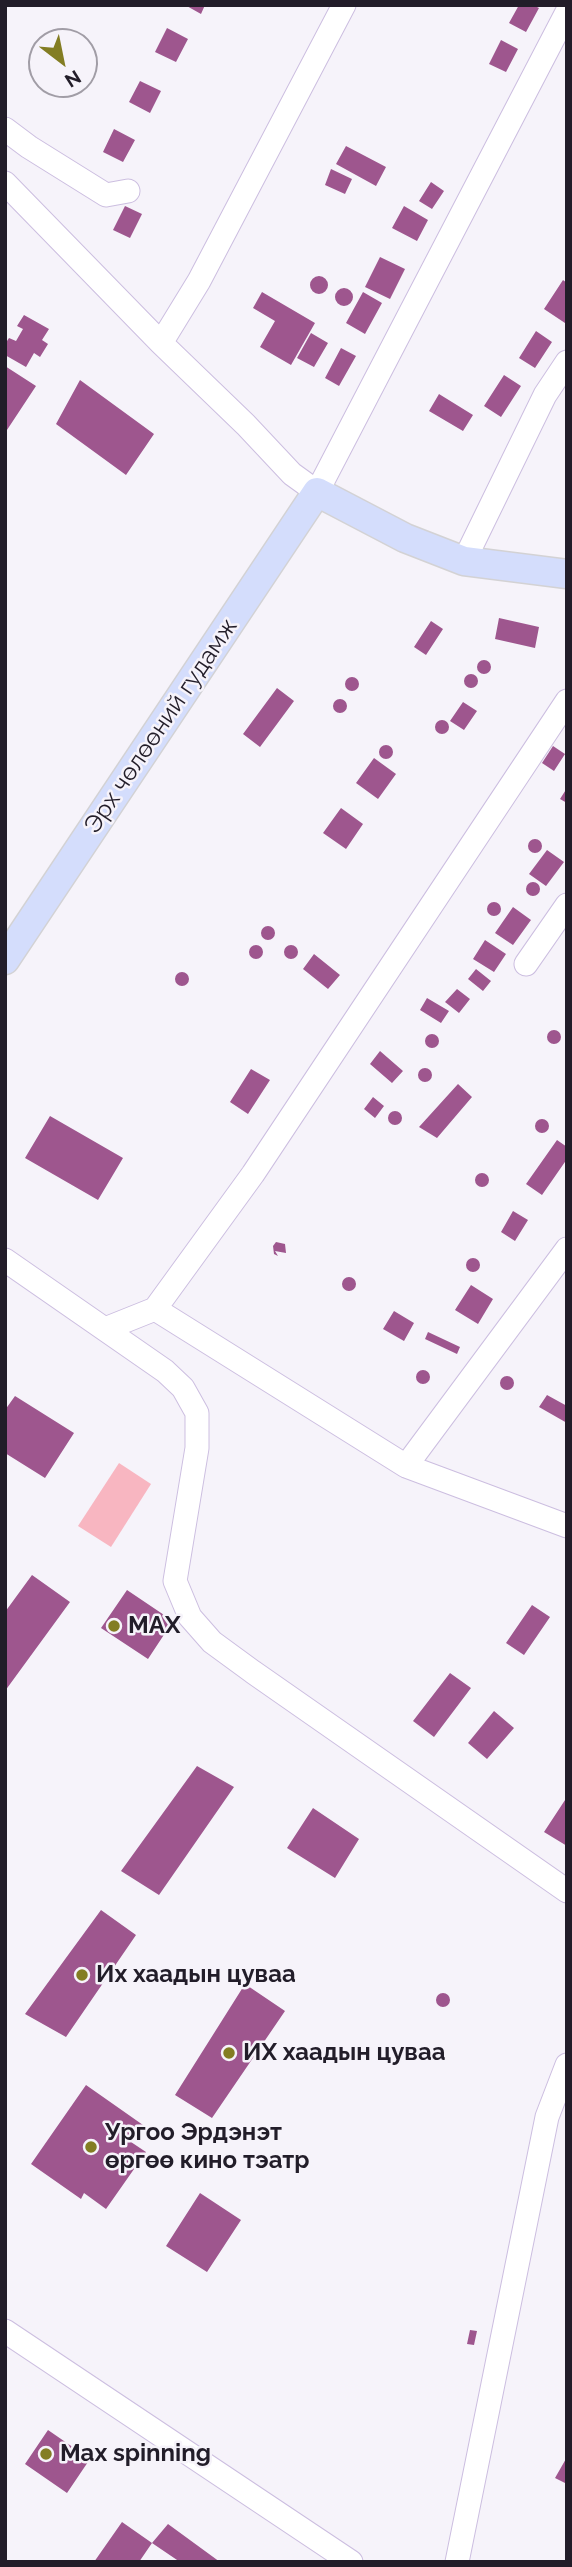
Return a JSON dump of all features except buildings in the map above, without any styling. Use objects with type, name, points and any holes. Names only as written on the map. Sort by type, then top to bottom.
[{"type":"main road","points":[[317,492],[405,538],[464,561],[567,574]]},
{"type":"main road","name":"Эрх чөлөөний гудамж","points":[[5,960],[317,492]]},
{"type":"street","points":[[161,343],[199,281],[344,5]]},
{"type":"street","points":[[5,183],[292,474],[317,492],[567,12]]},
{"type":"street","points":[[5,129],[106,195],[128,191]]},
{"type":"street","points":[[464,561],[545,395],[567,362]]},
{"type":"street","points":[[105,1329],[155,1309],[253,1174],[567,701]]},
{"type":"street","points":[[526,964],[567,905]]},
{"type":"street","points":[[406,1466],[567,1249]]},
{"type":"street","points":[[5,1260],[164,1371],[183,1388],[197,1413],[197,1448],[175,1581],[190,1617],[212,1642],[567,1891]]},
{"type":"street","points":[[155,1309],[406,1466],[567,1526]]},
{"type":"street","points":[[457,2562],[547,2117],[567,2065]]},
{"type":"street","points":[[5,2331],[351,2562]]},
{"type":"shaded area","points":[[119,1463],[151,1484],[111,1547],[78,1526]]},
{"type":"place","name":"МАХ","points":[[114,1626]]},
{"type":"place","name":"Их хаадын цуваа","points":[[82,1975]]},
{"type":"place","name":"ИХ хаадын цуваа","points":[[229,2053]]},
{"type":"place","name":"Ургоо Эрдэнэт өргөө кино тэатр","points":[[91,2147]]},
{"type":"place","name":"Max spinning","points":[[46,2454]]}]
